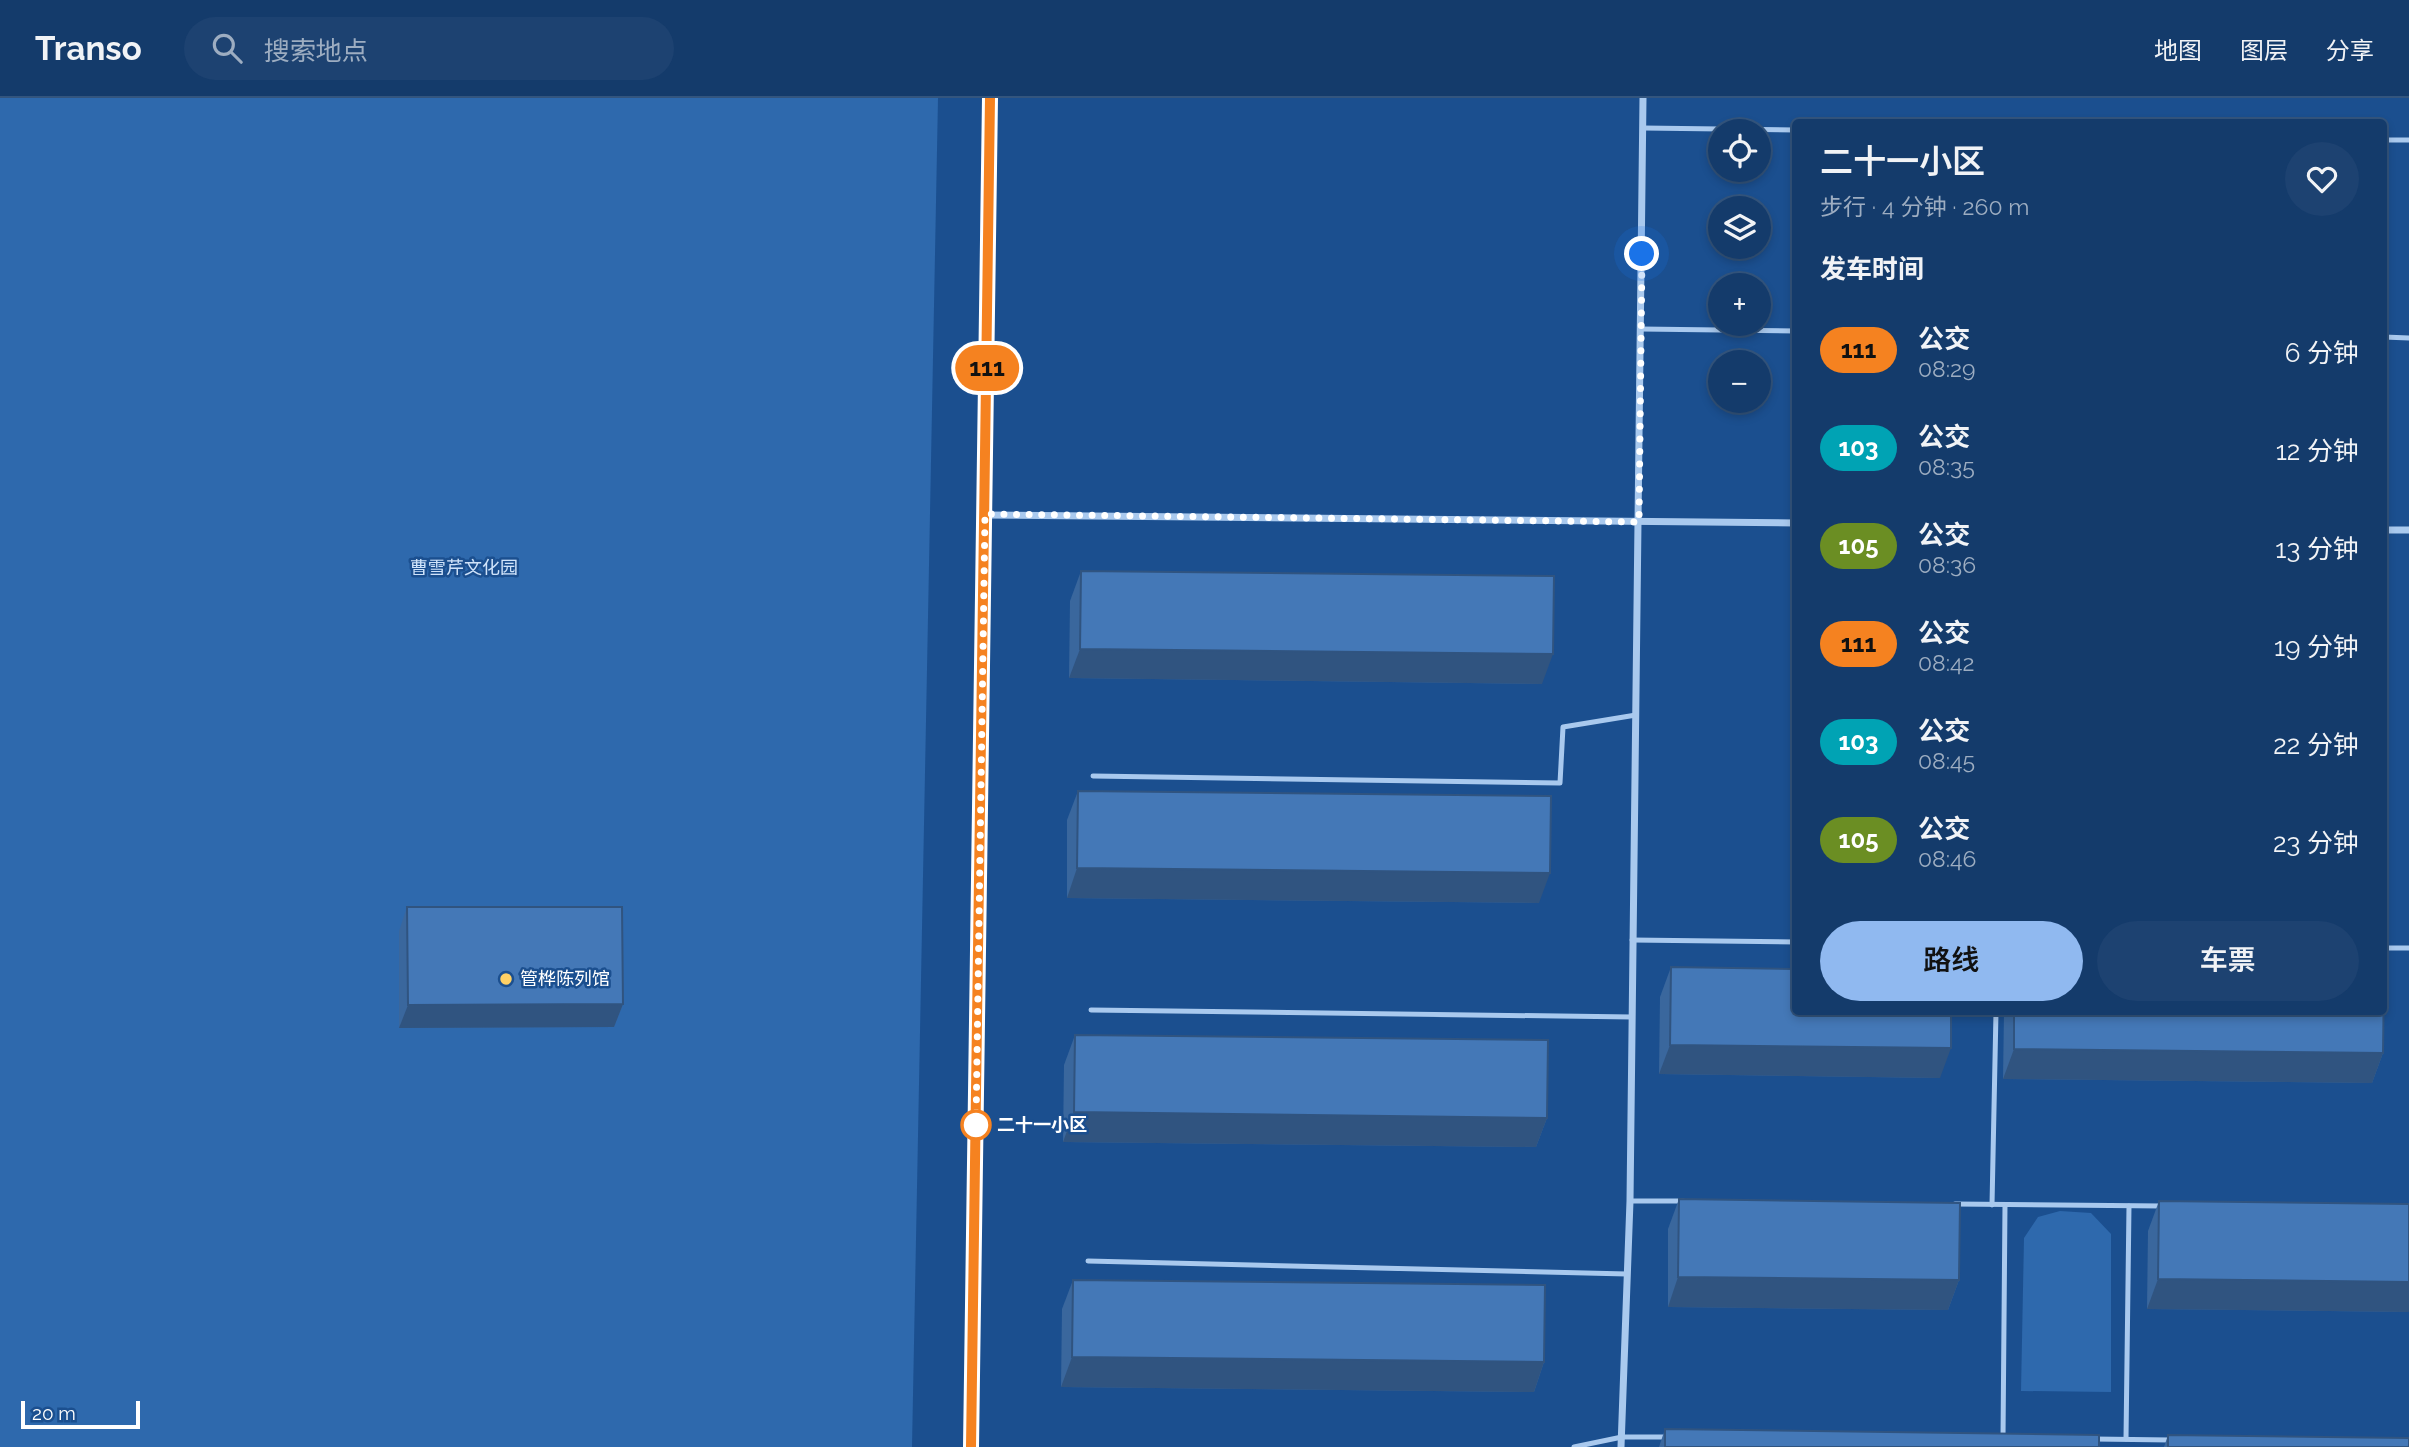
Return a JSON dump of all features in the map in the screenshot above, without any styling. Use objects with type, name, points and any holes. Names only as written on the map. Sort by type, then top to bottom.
[{"type":"street","points":[[971,1447],[990,98]]},
{"type":"street","points":[[1621,1447],[1630,1200],[1643,98]]},
{"type":"street","points":[[985,514],[1792,523]]},
{"type":"street","points":[[2387,530],[2409,530]]},
{"type":"lane","points":[[1643,128],[1792,130]]},
{"type":"lane","points":[[2387,140],[2409,140]]},
{"type":"lane","points":[[1642,329],[1792,331]]},
{"type":"lane","points":[[2387,337],[2409,338]]},
{"type":"lane","points":[[1093,776],[1560,783],[1563,727],[1636,715]]},
{"type":"lane","points":[[1632,940],[1792,942]]},
{"type":"lane","points":[[2387,948],[2409,948]]},
{"type":"lane","points":[[1091,1010],[1632,1017]]},
{"type":"lane","points":[[1992,1205],[1996,1015]]},
{"type":"lane","points":[[1630,1200],[1685,1201]]},
{"type":"lane","points":[[1950,1204],[2169,1206]]},
{"type":"lane","points":[[2003,1439],[2005,1205]]},
{"type":"lane","points":[[2126,1439],[2129,1206]]},
{"type":"lane","points":[[1088,1261],[1627,1273]]},
{"type":"lane","points":[[1574,1447],[1622,1437],[1676,1437]]},
{"type":"lane","points":[[1989,1439],[2017,1439]]},
{"type":"lane","points":[[2085,1439],[2126,1439],[2151,1444],[2179,1440]]},
{"type":"green space","name":"曹雪芹文化园","points":[[0,98],[938,98],[912,1447],[0,1447]]},
{"type":"green space","points":[[2060,1211],[2091,1213],[2111,1234],[2111,1392],[2021,1391],[2024,1238],[2038,1217]]},
{"type":"building","points":[[1081,571],[1554,576],[1553,654],[1080,649]]},
{"type":"building","points":[[1078,791],[1551,796],[1550,873],[1077,868]]},
{"type":"building","name":"管桦陈列馆","points":[[407,907],[622,907],[623,1004],[408,1005]]},
{"type":"building","points":[[1671,967],[1792,969],[1792,1015],[1951,1015],[1951,1048],[1670,1045]]},
{"type":"building","points":[[2014,1015],[2384,1015],[2383,1053],[2014,1049]]},
{"type":"building","points":[[1075,1035],[1548,1040],[1547,1118],[1074,1112]]},
{"type":"building","points":[[1679,1199],[1960,1203],[1959,1280],[1678,1277]]},
{"type":"building","points":[[2159,1201],[2409,1204],[2409,1282],[2158,1279]]},
{"type":"building","points":[[1073,1280],[1545,1285],[1544,1362],[1072,1357]]},
{"type":"building","points":[[1665,1429],[2099,1435],[2099,1447],[1665,1447]]},
{"type":"building","points":[[2168,1435],[2409,1438],[2409,1447],[2168,1447]]},
{"type":"bus line","name":"111","points":[[971,1447],[990,98]]},
{"type":"place","name":"管桦陈列馆","points":[[506,979]]},
{"type":"place","name":"二十一小区","points":[[976,1125]]},
{"type":"route","points":[[976,1125],[985,514],[1639,522],[1642,254]]}]
